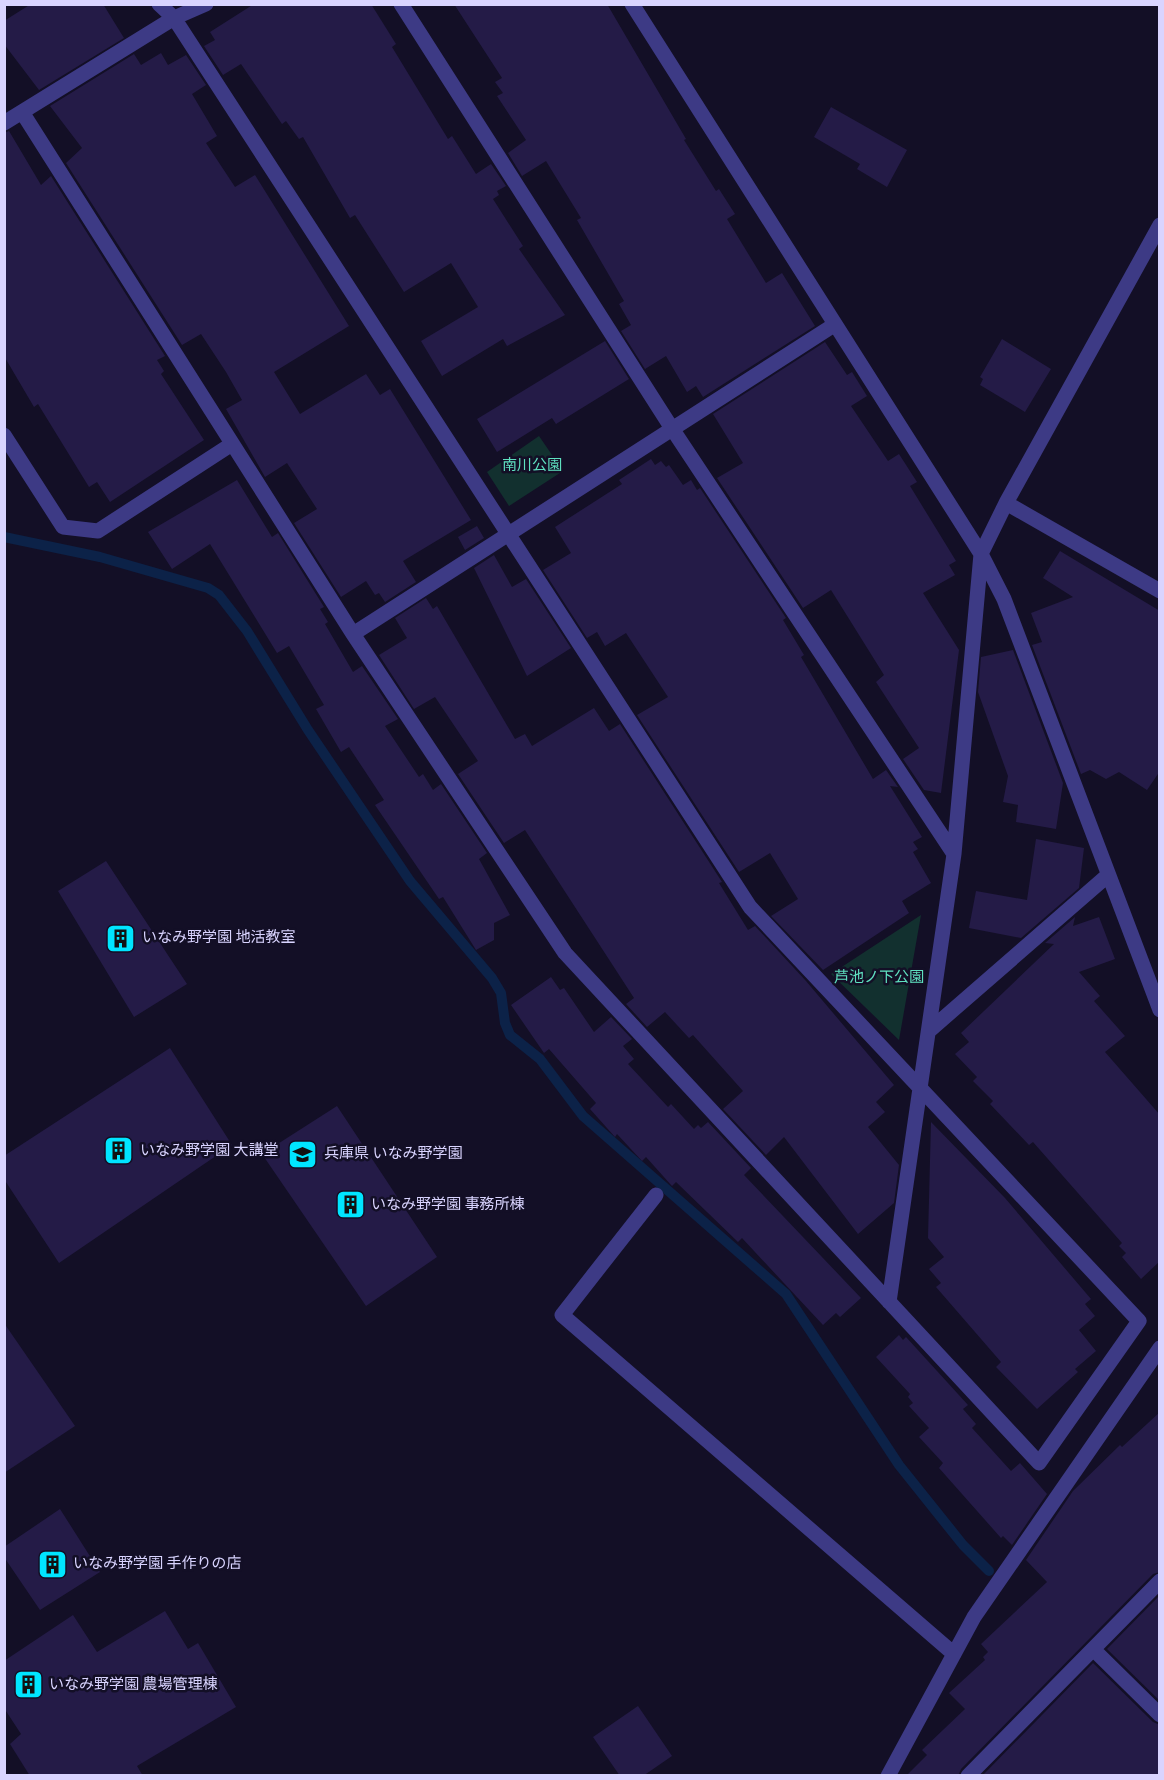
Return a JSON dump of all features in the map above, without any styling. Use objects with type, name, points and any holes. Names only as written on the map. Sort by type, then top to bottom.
[{"type":"street","points":[[22,112],[353,634],[565,953],[1039,1463],[1139,1322],[922,1087],[750,907],[174,18],[159,4]]},
{"type":"street","points":[[4,123],[174,18],[206,4]]},
{"type":"street","points":[[401,4],[671,427],[954,854]]},
{"type":"street","points":[[632,4],[981,554],[1004,599],[1107,876],[1160,1010]]},
{"type":"street","points":[[890,1302],[954,854],[981,554],[1006,502],[1160,225]]},
{"type":"street","points":[[353,634],[671,427],[834,325]]},
{"type":"street","points":[[4,435],[63,527],[98,531],[232,444]]},
{"type":"street","points":[[1006,502],[1160,591]]},
{"type":"street","points":[[930,1030],[1107,876]]},
{"type":"street","points":[[656,1195],[562,1315],[954,1654]]},
{"type":"street","points":[[888,1776],[974,1617],[1160,1348]]},
{"type":"street","points":[[968,1776],[1160,1581]]},
{"type":"street","points":[[1093,1649],[1160,1715]]},
{"type":"green space","name":"南川公園","points":[[539,436],[563,471],[509,506],[487,472]]},
{"type":"green space","name":"芦池ノ下公園","points":[[921,915],[899,1040],[831,974]]},
{"type":"building","points":[[31,4],[103,4],[124,38],[39,90],[4,44],[4,21]]},
{"type":"building","points":[[254,4],[371,4],[396,44],[392,47],[448,139],[452,136],[476,174],[491,164],[506,186],[497,191],[499,195],[493,199],[523,246],[519,249],[565,315],[507,346],[503,339],[442,376],[421,341],[478,307],[451,263],[404,292],[355,215],[350,218],[303,137],[299,139],[286,121],[282,124],[241,64],[223,75],[204,46],[215,40],[210,32]]},
{"type":"building","points":[[454,4],[607,4],[686,139],[684,140],[716,191],[719,189],[735,214],[727,219],[766,283],[782,273],[815,326],[703,397],[696,386],[687,392],[666,356],[645,369],[621,331],[631,325],[619,304],[624,301],[577,220],[581,218],[546,161],[522,176],[508,153],[526,140],[497,96],[503,93],[495,82],[502,78]]},
{"type":"building","points":[[161,53],[168,65],[186,55],[206,85],[192,94],[217,136],[206,143],[235,187],[255,175],[349,326],[274,372],[300,414],[366,374],[380,395],[390,389],[471,520],[403,561],[416,582],[385,602],[379,593],[375,595],[366,581],[341,597],[294,523],[317,509],[287,463],[265,477],[226,409],[242,400],[226,372],[201,334],[182,345],[66,163],[82,148],[50,106],[134,54],[141,65]]},
{"type":"building","points":[[831,107],[907,150],[887,187],[857,169],[860,164],[814,137]]},
{"type":"building","points":[[9,131],[41,185],[51,176],[165,356],[157,360],[164,371],[161,374],[204,440],[110,502],[97,482],[89,487],[38,404],[34,407],[4,356],[4,133]]},
{"type":"building","points":[[1002,339],[1051,369],[1025,412],[980,385],[983,379],[980,377]]},
{"type":"building","points":[[605,341],[629,379],[556,424],[552,418],[497,452],[477,419]]},
{"type":"building","points":[[825,342],[847,375],[852,372],[867,396],[851,406],[888,461],[899,454],[917,482],[910,486],[956,561],[949,565],[955,575],[923,593],[959,650],[941,793],[924,790],[903,759],[919,748],[876,682],[884,675],[831,590],[803,608],[717,478],[743,463],[713,414]]},
{"type":"building","points":[[651,459],[655,465],[661,461],[666,467],[669,465],[683,485],[691,480],[697,490],[700,488],[786,618],[783,620],[804,655],[801,657],[873,779],[886,770],[898,787],[890,786],[922,837],[913,842],[918,849],[913,852],[931,883],[902,901],[909,913],[823,970],[771,916],[798,899],[770,853],[739,872],[637,715],[668,697],[626,633],[605,646],[597,632],[587,638],[543,570],[571,553],[555,527],[622,484],[619,480]]},
{"type":"building","points":[[237,480],[272,537],[278,533],[324,607],[320,609],[328,622],[325,624],[353,672],[362,666],[398,719],[385,726],[419,777],[423,774],[433,790],[441,784],[487,853],[479,859],[510,915],[494,923],[494,940],[476,950],[443,897],[439,899],[375,805],[384,800],[349,747],[341,752],[316,709],[324,705],[289,646],[277,653],[210,544],[172,569],[148,532]]},
{"type":"building","points":[[477,526],[484,538],[465,550],[458,537]]},
{"type":"building","points":[[1060,551],[1160,611],[1160,771],[1147,790],[1119,772],[1106,779],[1090,770],[1081,774],[1032,645],[1042,642],[1031,613],[1073,597],[1043,578]]},
{"type":"building","points":[[494,555],[512,587],[526,579],[571,648],[527,676],[474,568]]},
{"type":"building","points":[[426,598],[433,609],[437,606],[515,739],[525,734],[532,746],[594,708],[609,731],[620,724],[722,882],[719,883],[748,930],[755,926],[806,981],[894,1085],[876,1102],[885,1112],[868,1127],[899,1165],[894,1203],[858,1234],[784,1137],[766,1155],[723,1109],[743,1091],[693,1035],[689,1038],[665,1012],[647,1027],[626,1004],[634,998],[525,830],[504,843],[458,774],[478,761],[435,697],[414,709],[379,655],[407,638],[395,618]]},
{"type":"building","points":[[1013,650],[1063,783],[1056,829],[1016,822],[1018,805],[1003,802],[1008,776],[978,692],[981,657]]},
{"type":"building","points":[[1036,839],[1084,848],[1079,888],[1021,938],[969,928],[976,891],[1027,900]]},
{"type":"building","name":"いなみ野学園 地活教室","points":[[106,861],[187,984],[134,1017],[58,891]]},
{"type":"building","points":[[1075,917],[1073,926],[1099,917],[1115,959],[1079,972],[1100,996],[1094,1001],[1125,1036],[1105,1052],[1160,1115],[1160,1261],[1141,1279],[1122,1257],[1126,1253],[1119,1246],[1122,1243],[1033,1142],[1029,1145],[990,1104],[993,1101],[973,1081],[977,1077],[955,1054],[969,1042],[961,1033],[1054,944],[1045,943]]},
{"type":"building","points":[[551,977],[560,990],[564,988],[594,1032],[611,1017],[632,1039],[623,1046],[634,1059],[628,1064],[668,1107],[671,1104],[694,1129],[698,1125],[701,1128],[708,1122],[751,1168],[744,1175],[861,1298],[840,1317],[836,1313],[823,1325],[742,1238],[738,1242],[676,1182],[672,1186],[646,1157],[642,1161],[617,1134],[615,1137],[590,1109],[596,1103],[549,1049],[544,1053],[511,1005]]},
{"type":"building","name":"いなみ野学園 大講堂","points":[[170,1048],[232,1145],[59,1263],[4,1179],[4,1156]]},
{"type":"building","name":"いなみ野学園 事務所棟","points":[[337,1106],[437,1257],[366,1306],[262,1154]]},
{"type":"building","points":[[931,1122],[1005,1198],[1091,1299],[1085,1304],[1095,1316],[1079,1330],[1096,1351],[1075,1369],[1078,1372],[1037,1409],[996,1367],[1001,1362],[936,1287],[941,1283],[929,1269],[944,1257],[928,1238]]},
{"type":"building","points":[[4,1323],[75,1426],[4,1473]]},
{"type":"building","points":[[899,1335],[903,1340],[906,1337],[968,1405],[963,1409],[976,1424],[972,1428],[1011,1471],[1020,1463],[1047,1494],[1012,1545],[1003,1536],[1001,1538],[939,1468],[943,1463],[919,1437],[929,1428],[909,1406],[913,1403],[908,1397],[910,1394],[876,1357]]},
{"type":"building","points":[[1160,1412],[1160,1572],[1153,1574],[961,1769],[958,1776],[906,1776],[927,1755],[922,1750],[965,1709],[949,1693],[985,1660],[983,1657],[988,1652],[981,1644],[1047,1582],[1026,1560],[1073,1491],[1120,1445],[1122,1447]]},
{"type":"building","name":"いなみ野学園 手作りの店","points":[[60,1509],[100,1572],[40,1610],[4,1557],[4,1547]]},
{"type":"building","points":[[1160,1595],[1160,1701],[1107,1649]]},
{"type":"building","points":[[165,1611],[188,1649],[198,1643],[236,1707],[137,1766],[143,1776],[30,1776],[10,1744],[21,1734],[4,1708],[4,1661],[73,1615],[97,1652]]},
{"type":"building","points":[[1093,1663],[1153,1722],[1160,1725],[1160,1776],[982,1776]]},
{"type":"building","points":[[638,1706],[672,1756],[643,1776],[620,1776],[593,1737]]},
{"type":"waterway","points":[[4,537],[100,557],[208,588],[219,595],[247,631],[308,730],[410,881],[492,978],[501,993],[505,1023],[510,1035],[540,1059],[583,1116],[786,1294],[899,1465],[963,1545],[989,1571]]},
{"type":"place","name":"いなみ野学園 地活教室","points":[[121,938]]},
{"type":"place","name":"いなみ野学園 大講堂","points":[[119,1151]]},
{"type":"place","name":"兵庫県 いなみ野学園","points":[[303,1154]]},
{"type":"place","name":"いなみ野学園 事務所棟","points":[[350,1205]]},
{"type":"place","name":"いなみ野学園 手作りの店","points":[[52,1564]]},
{"type":"place","name":"いなみ野学園 農場管理棟","points":[[28,1685]]}]
